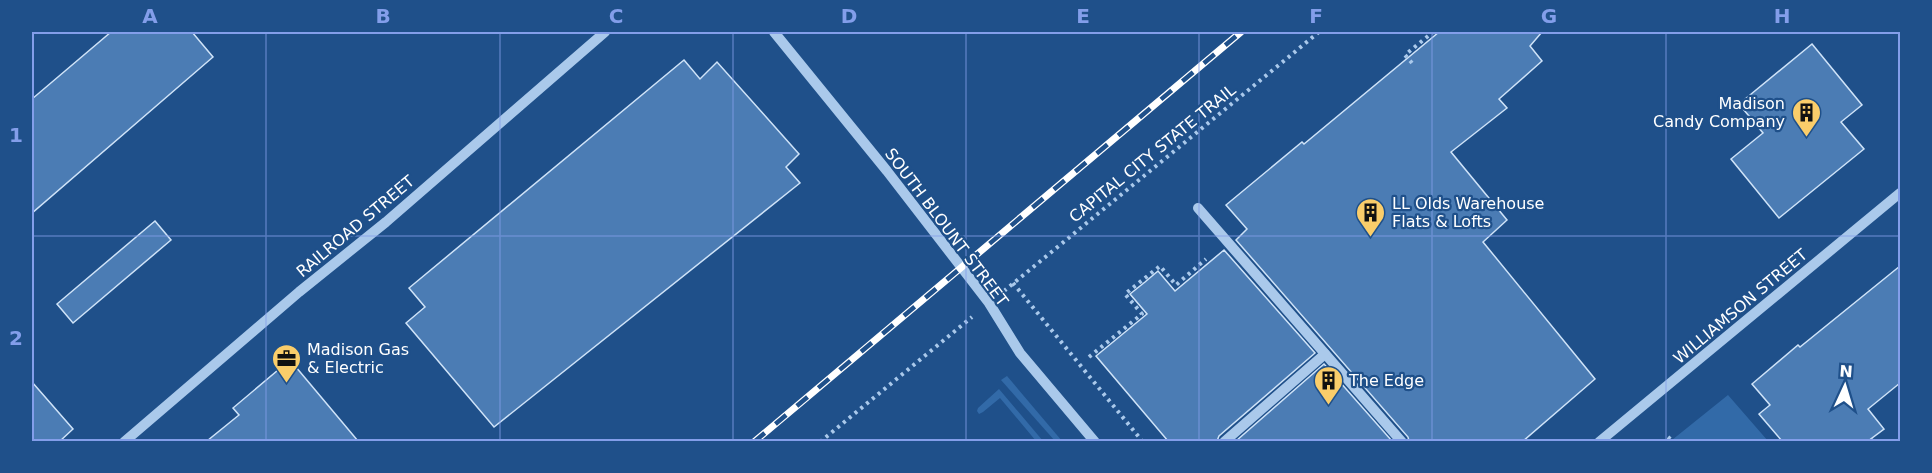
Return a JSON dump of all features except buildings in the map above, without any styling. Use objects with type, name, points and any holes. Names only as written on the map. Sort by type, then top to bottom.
[{"type":"street","name":"RAILROAD STREET","points":[[124,441],[299,292],[386,222],[605,32]]},
{"type":"street","name":"SOUTH BLOUNT STREET","points":[[774,32],[917,208],[989,303],[1020,352],[1095,441]]},
{"type":"street","name":"WILLIAMSON STREET","points":[[1599,441],[1900,193]]},
{"type":"street","points":[[1197,208],[1402,441]]},
{"type":"street","points":[[1224,441],[1324,354]]},
{"type":"path","name":"CAPITAL CITY STATE TRAIL","points":[[1001,293],[1319,32]]},
{"type":"path","points":[[1412,63],[1405,55],[1433,32]]},
{"type":"path","points":[[1089,357],[1142,314],[1125,294],[1160,266],[1176,285],[1193,274],[1206,260]]},
{"type":"path","points":[[1014,283],[1143,441]]},
{"type":"path","points":[[820,441],[973,316]]},
{"type":"path","points":[[1668,437],[1674,441]]},
{"type":"shaded area","points":[[1007,376],[1062,441],[1055,441],[1001,380]]},
{"type":"shaded area","points":[[999,389],[1043,441],[1036,441],[1000,398],[979,414],[978,408]]},
{"type":"shaded area","points":[[1728,395],[1768,441],[1670,441],[1672,440]]},
{"type":"railway","points":[[754,442],[1241,32]]},
{"type":"place","name":"Madison Candy Company","points":[[1806,138]]},
{"type":"place","name":"LL Olds Warehouse Flats & Lofts","points":[[1371,238]]},
{"type":"place","name":"Madison Gas & Electric","points":[[286,384]]},
{"type":"place","name":"The Edge","points":[[1328,406]]}]
